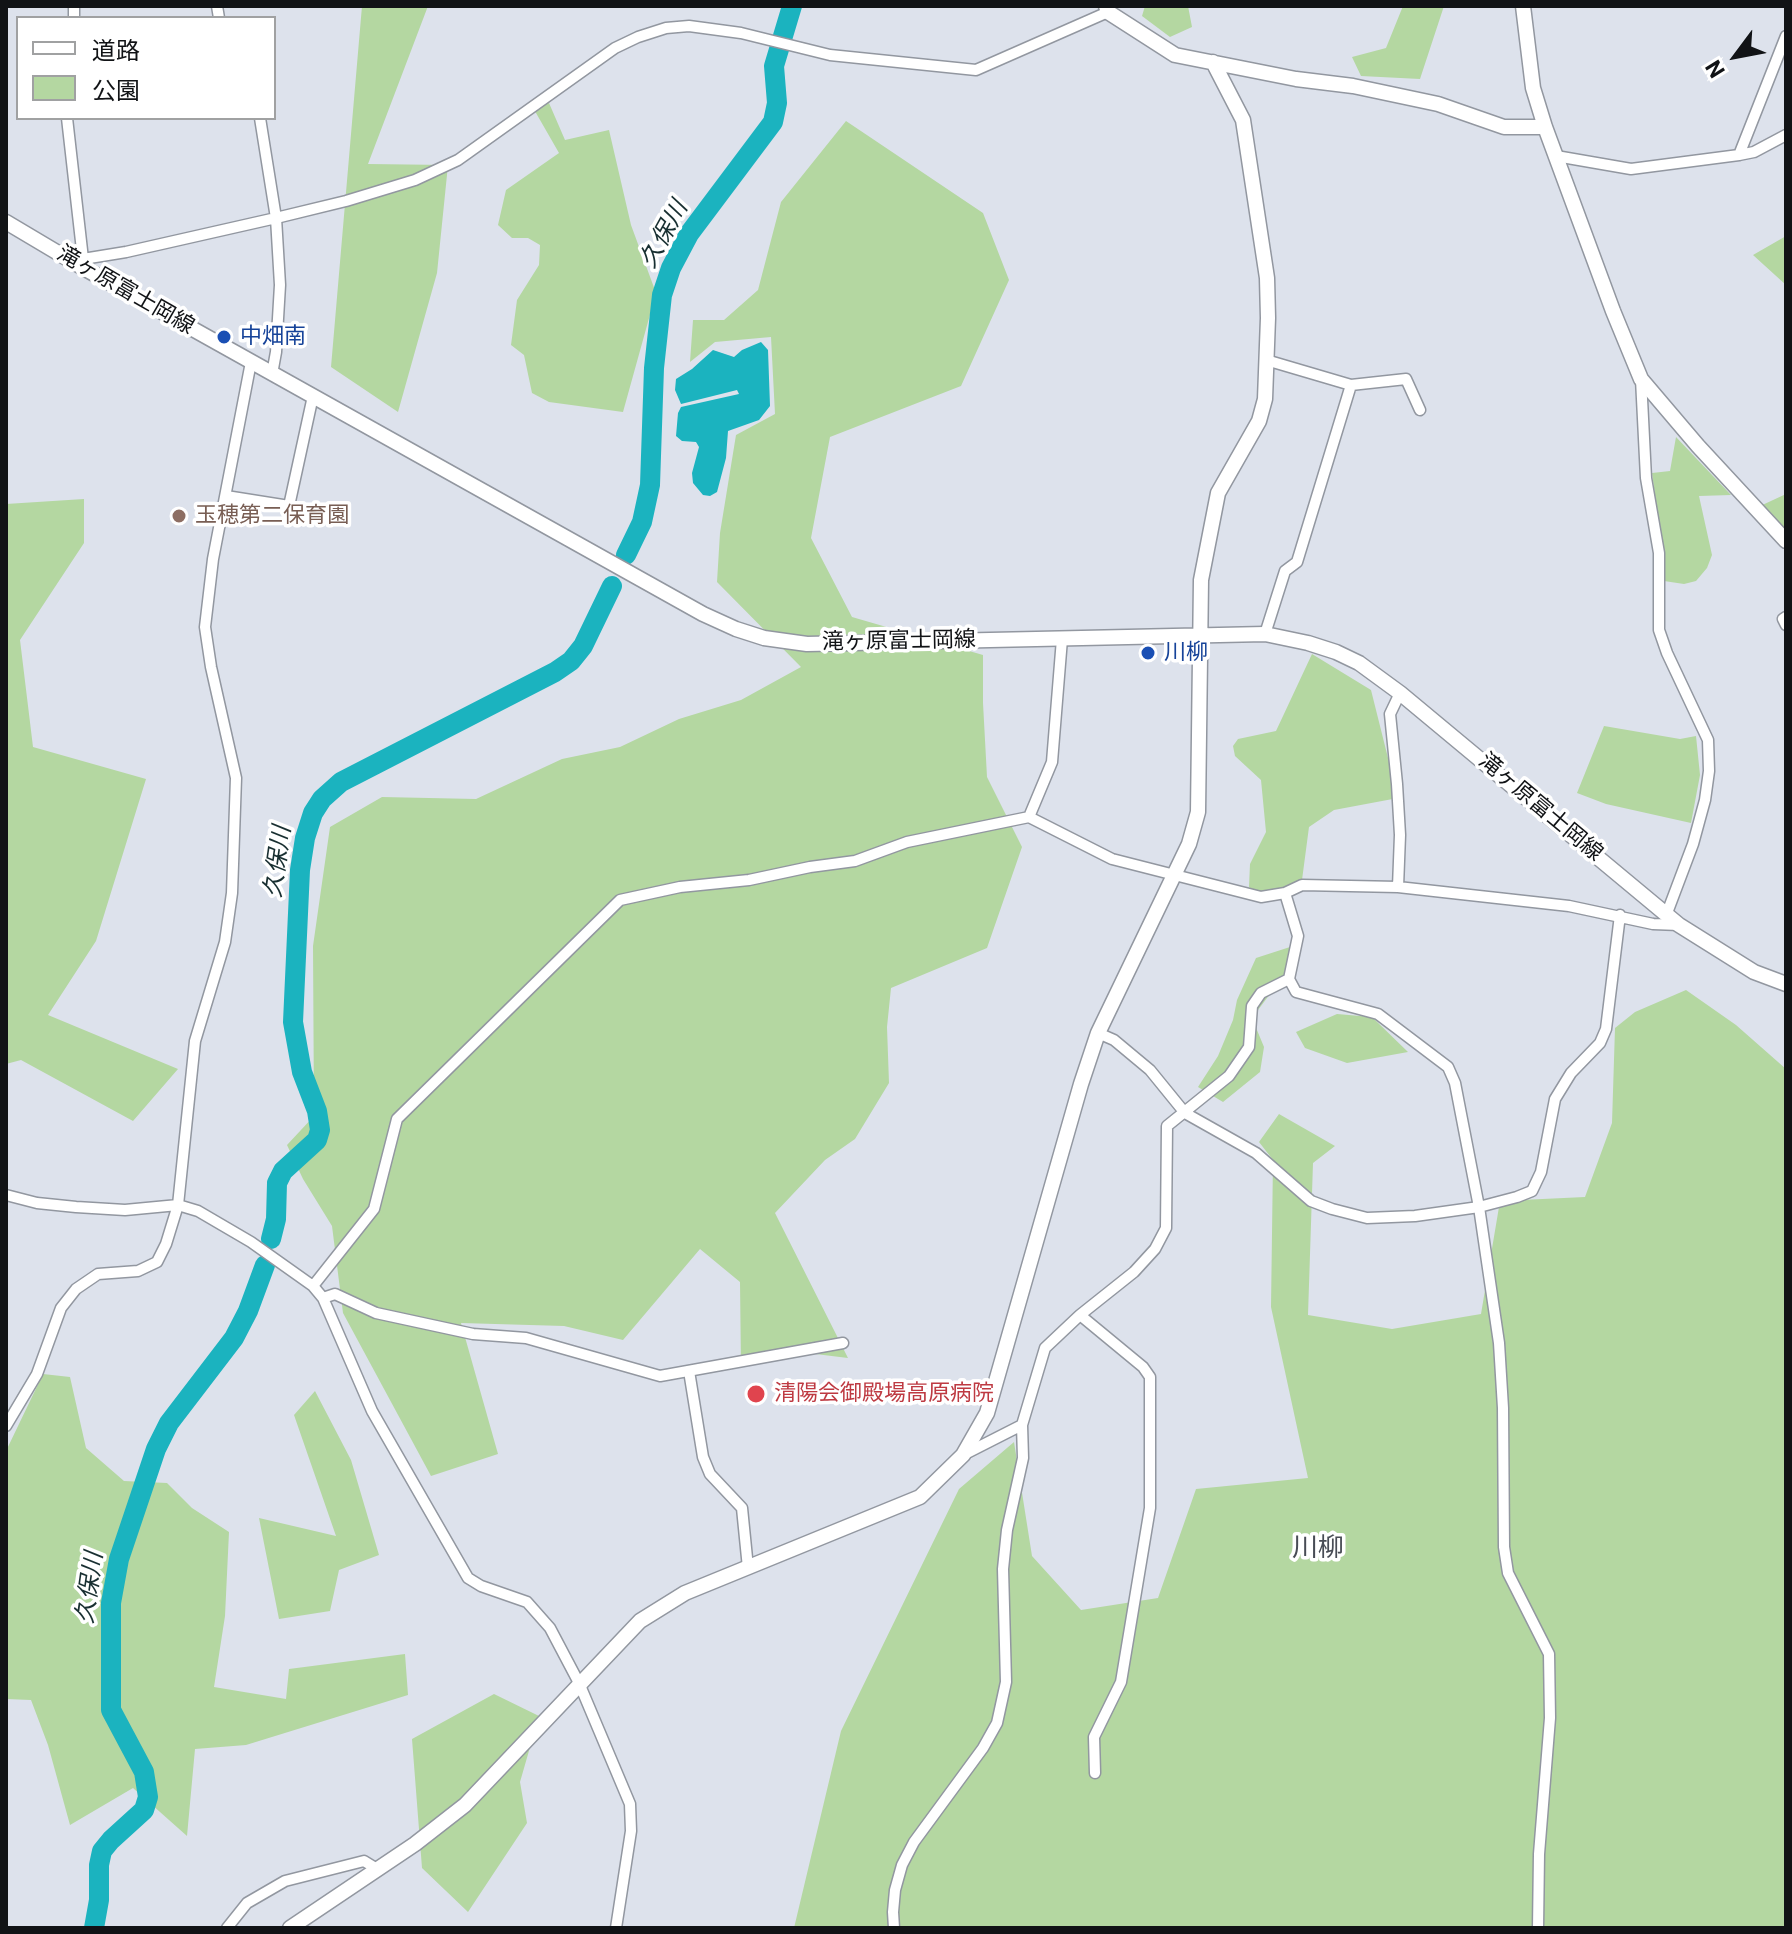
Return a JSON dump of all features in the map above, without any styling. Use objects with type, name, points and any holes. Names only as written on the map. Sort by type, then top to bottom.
[{"type":"street","points":[[1523,6],[1533,88],[1545,127],[1641,379],[1786,541]]},
{"type":"street","points":[[67,120],[81,262],[346,201],[415,180],[458,160],[591,64],[638,37],[666,28],[689,26],[770,39],[830,55],[976,70],[1107,9],[1175,55],[1424,101],[1504,127],[1545,127]]},
{"type":"street","points":[[1739,155],[1786,36]]},
{"type":"street","points":[[290,1928],[439,1828],[465,1805],[640,1621],[685,1593],[920,1497],[963,1455],[987,1413],[1098,1033],[1189,844],[1198,812],[1201,580],[1213,509],[1228,473],[1259,421],[1265,399],[1268,318],[1267,278],[1243,120],[1213,62]]},
{"type":"street","points":[[260,120],[276,218],[280,285],[272,374]]},
{"type":"street","points":[[1556,156],[1631,169],[1754,152],[1786,135]]},
{"type":"street","name":"滝ヶ原富士岡線","points":[[6,222],[81,262],[272,374],[703,614],[736,629],[764,638],[807,644],[1265,634],[1336,652],[1359,663],[1400,693],[1679,925],[1754,972],[1786,984]]},
{"type":"street","points":[[1266,360],[1351,385],[1406,379],[1420,410]]},
{"type":"street","points":[[6,1426],[37,1374],[61,1308],[68,1298],[98,1274],[138,1271],[157,1262],[178,1205],[195,1041],[225,942],[232,893],[236,778],[205,627],[213,559],[251,362]]},
{"type":"street","points":[[1641,379],[1646,478],[1659,553],[1659,630],[1708,740],[1709,771],[1705,800],[1693,844],[1667,913]]},
{"type":"street","points":[[1265,634],[1285,571],[1297,562],[1351,385]]},
{"type":"street","points":[[226,496],[289,506],[313,396]]},
{"type":"street","points":[[1786,617],[1783,619],[1786,625]]},
{"type":"street","points":[[1029,817],[1052,762],[1062,639]]},
{"type":"street","points":[[1398,887],[1400,835],[1390,714],[1400,693]]},
{"type":"street","points":[[313,1286],[374,1209],[397,1119],[620,900],[680,887],[749,880],[855,861],[907,842],[1029,817],[1112,859],[1261,897],[1285,893],[1302,885],[1398,887],[1569,906],[1653,924],[1679,925]]},
{"type":"street","points":[[1285,893],[1298,936],[1289,979],[1296,992],[1378,1014],[1448,1067],[1455,1083],[1479,1207],[1499,1343],[1503,1408],[1504,1547],[1508,1573],[1549,1654],[1550,1718],[1539,1854],[1538,1928]]},
{"type":"street","points":[[1098,1033],[1114,1040],[1150,1070],[1185,1113],[1256,1153],[1311,1201],[1367,1218],[1415,1216],[1479,1207],[1532,1191],[1541,1172],[1555,1099],[1571,1073],[1600,1043],[1606,1029],[1620,915]]},
{"type":"street","points":[[894,1928],[895,1890],[902,1865],[914,1842],[983,1748],[997,1723],[1006,1682],[1003,1569],[1007,1530],[1023,1458],[1022,1425],[1045,1348],[1134,1272],[1155,1249],[1166,1228],[1167,1126],[1229,1076],[1249,1047],[1252,1006],[1261,993],[1289,979]]},
{"type":"street","points":[[6,1195],[37,1203],[76,1207],[125,1210],[178,1205],[198,1211],[251,1242],[313,1286],[323,1298],[372,1411],[468,1578],[481,1586],[527,1602],[550,1628],[579,1683],[630,1804],[631,1831],[616,1928]]},
{"type":"street","points":[[323,1298],[335,1294],[376,1313],[473,1334],[526,1338],[660,1376],[843,1343]]},
{"type":"street","points":[[1080,1315],[1143,1367],[1150,1377],[1150,1508],[1121,1682],[1094,1737],[1095,1773]]},
{"type":"street","points":[[689,1371],[703,1457],[710,1474],[742,1508],[748,1568]]},
{"type":"street","points":[[963,1455],[1022,1425]]},
{"type":"street","points":[[227,1928],[247,1903],[285,1881],[364,1861],[377,1869]]},
{"type":"green space","points":[[362,6],[428,6],[368,164],[448,165],[437,273],[398,412],[331,367]]},
{"type":"green space","points":[[1145,6],[1188,6],[1192,27],[1170,37],[1142,16]]},
{"type":"green space","points":[[1403,6],[1444,6],[1420,79],[1361,76],[1352,57],[1386,48]]},
{"type":"green space","points":[[549,103],[565,140],[609,130],[631,225],[656,293],[623,412],[549,402],[532,393],[524,355],[511,345],[517,300],[539,265],[540,245],[528,238],[512,238],[498,225],[506,190],[559,153],[532,106]]},
{"type":"green space","points":[[846,121],[983,213],[1009,280],[961,386],[830,437],[811,538],[852,617],[983,655],[987,777],[1022,847],[987,948],[891,988],[887,1027],[889,1083],[855,1139],[825,1160],[775,1213],[848,1358],[791,1351],[755,1359],[741,1368],[740,1282],[700,1249],[623,1340],[564,1326],[461,1323],[498,1454],[431,1476],[343,1313],[332,1226],[303,1179],[287,1145],[314,1116],[313,946],[330,827],[382,797],[476,799],[562,759],[620,747],[679,719],[741,700],[801,667],[717,582],[720,533],[736,435],[775,414],[771,337],[715,342],[690,362],[693,320],[724,320],[758,290],[781,202]]},
{"type":"green space","points":[[1786,236],[1786,285],[1753,255]]},
{"type":"green space","points":[[1676,437],[1731,495],[1699,496],[1712,555],[1707,568],[1696,581],[1684,584],[1664,581],[1652,473],[1670,471]]},
{"type":"green space","points":[[1786,494],[1786,535],[1758,507]]},
{"type":"green space","points":[[84,499],[84,543],[20,640],[33,747],[146,779],[96,941],[48,1015],[178,1069],[133,1121],[21,1060],[6,1064],[6,504]]},
{"type":"green space","points":[[1312,654],[1371,690],[1398,798],[1334,810],[1309,827],[1302,880],[1298,887],[1257,896],[1249,887],[1250,864],[1266,832],[1261,780],[1235,756],[1233,746],[1238,739],[1276,731]]},
{"type":"green space","points":[[1604,726],[1680,739],[1696,736],[1700,775],[1691,823],[1606,804],[1577,793]]},
{"type":"green space","points":[[1290,947],[1285,974],[1252,1018],[1264,1047],[1260,1072],[1223,1102],[1198,1087],[1218,1056],[1233,1020],[1237,1000],[1256,958]]},
{"type":"green space","points":[[1686,990],[1736,1025],[1786,1069],[1786,1928],[794,1928],[841,1731],[959,1489],[1014,1442],[1032,1556],[1081,1610],[1158,1598],[1196,1489],[1308,1478],[1271,1307],[1273,1160],[1259,1142],[1279,1114],[1335,1146],[1313,1163],[1308,1315],[1392,1329],[1481,1314],[1500,1201],[1585,1197],[1612,1123],[1615,1028],[1635,1012]]},
{"type":"green space","points":[[1337,1014],[1372,1017],[1408,1052],[1347,1063],[1305,1048],[1296,1032]]},
{"type":"green space","points":[[43,1374],[70,1377],[86,1448],[124,1481],[167,1483],[192,1508],[229,1532],[225,1616],[214,1687],[286,1699],[289,1669],[405,1654],[408,1695],[246,1745],[195,1749],[187,1836],[133,1788],[70,1825],[48,1745],[31,1700],[6,1699],[6,1451]]},
{"type":"green space","points":[[315,1391],[351,1460],[379,1555],[339,1570],[330,1611],[279,1619],[259,1518],[336,1536],[294,1415]]},
{"type":"green space","points":[[494,1694],[539,1716],[520,1782],[527,1823],[468,1912],[422,1868],[412,1739]]},
{"type":"water","points":[[761,342],[768,350],[770,406],[759,420],[728,431],[726,458],[717,492],[710,496],[703,495],[693,483],[692,473],[699,447],[696,442],[682,441],[676,436],[678,413],[681,407],[739,394],[737,390],[681,404],[675,390],[676,379],[713,350],[734,357]]},
{"type":"waterway","name":"久保川","points":[[626,555],[642,522],[650,485],[654,368],[662,295],[671,268],[689,234],[773,122],[777,103],[774,66],[792,6]]},
{"type":"waterway","name":"久保川","points":[[271,1239],[276,1219],[277,1183],[283,1171],[317,1140],[320,1130],[317,1111],[302,1072],[293,1022],[300,870],[313,813],[322,799],[341,782],[571,661],[583,646],[612,586]]},
{"type":"waterway","name":"久保川","points":[[94,1928],[102,1851],[144,1810],[148,1797],[144,1772],[111,1710],[111,1603],[119,1559],[156,1449],[169,1423],[234,1338],[265,1265]]},
{"type":"place","name":"中畑南","points":[[224,337]]},
{"type":"place","name":"玉穂第二保育園","points":[[179,516]]},
{"type":"place","name":"川柳","points":[[1148,653]]},
{"type":"place","name":"清陽会御殿場高原病院","points":[[756,1394]]},
{"type":"district","name":"川柳","points":[[1318,1549]]}]
